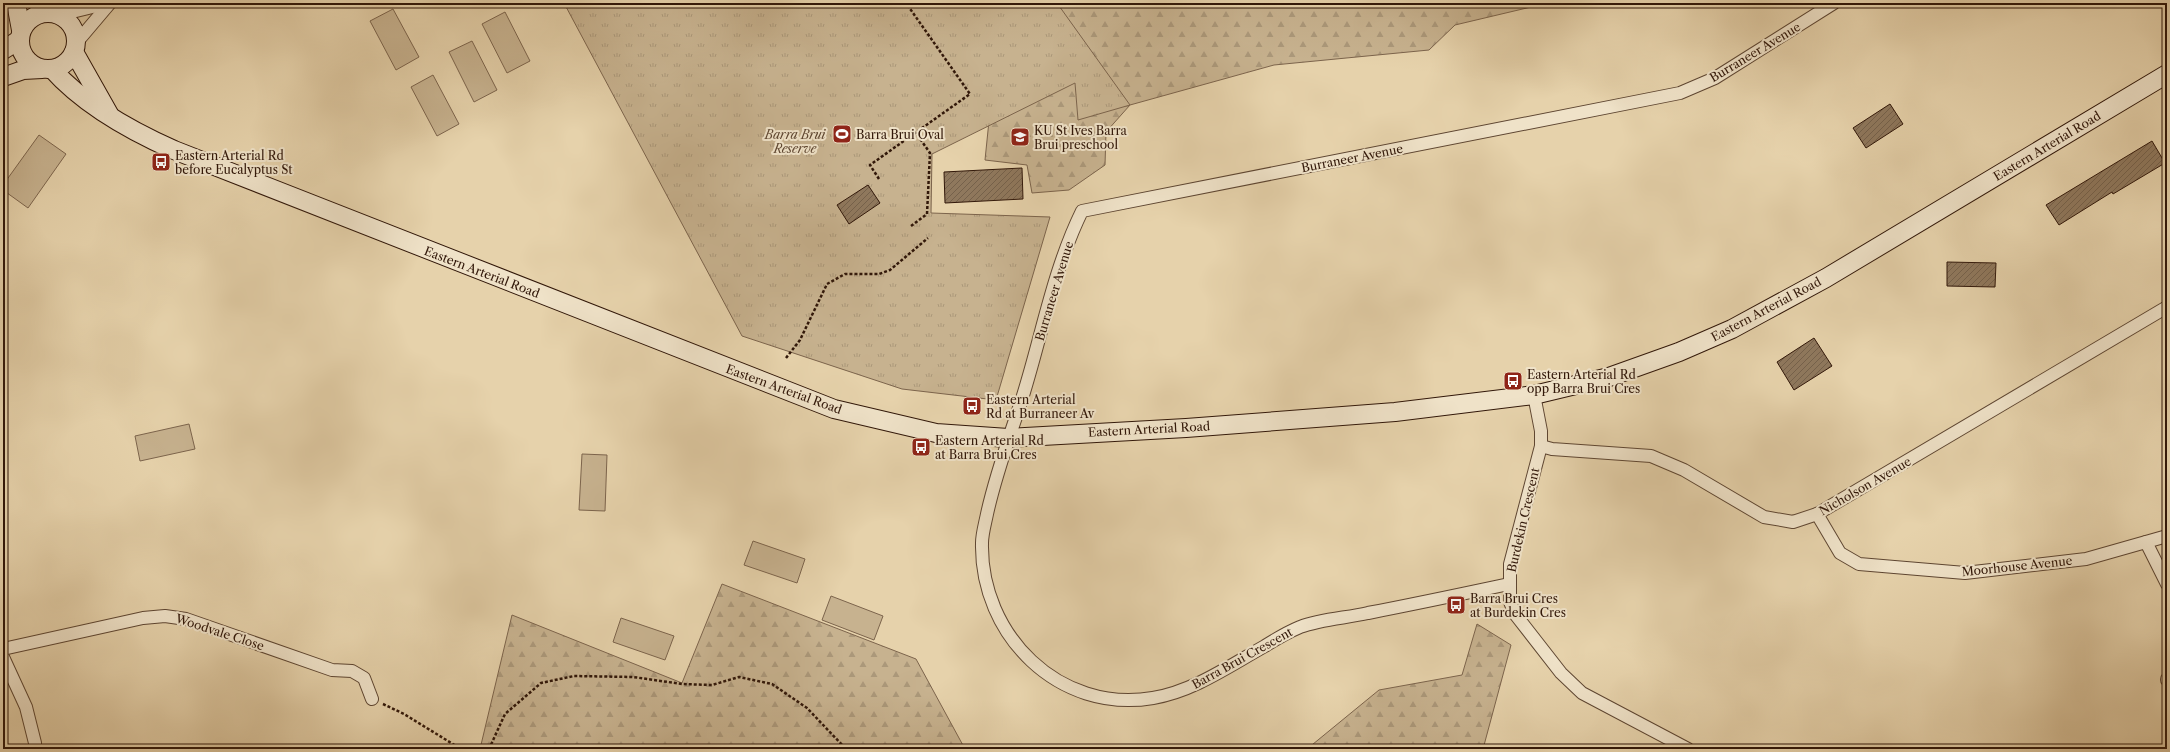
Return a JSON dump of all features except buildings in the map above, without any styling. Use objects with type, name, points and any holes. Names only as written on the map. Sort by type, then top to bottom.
[{"type":"main road","points":[[16,3],[21,50],[25,58],[33,65],[47,69]]},
{"type":"main road","points":[[3,50],[20,35],[30,19],[44,10],[63,17],[70,23],[75,32],[75,47],[66,63],[47,69],[23,70],[3,76]]},
{"type":"main road","name":"Eastern Arterial Road","points":[[75,47],[110,115]]},
{"type":"main road","name":"Eastern Arterial Road","points":[[47,69],[78,95],[140,135],[174,150],[834,410],[936,433],[1008,438],[1193,427],[1395,412],[1534,395],[1609,377],[1679,352],[1732,329],[1826,278],[2167,74]]},
{"type":"street","points":[[44,10],[72,12],[109,3]]},
{"type":"street","points":[[75,47],[109,3]]},
{"type":"street","name":"Burraneer Avenue","points":[[1008,438],[1020,405],[1068,239],[1082,211],[1680,93],[1715,78],[1834,3]]},
{"type":"street","name":"Nicholson Avenue","points":[[1541,446],[1552,449],[1651,456],[1684,470],[1764,517],[1793,522],[1818,514],[2167,307]]},
{"type":"street","name":"Burdekin Crescent","points":[[1534,395],[1541,431],[1541,446],[1510,564],[1510,602],[1515,614],[1561,673],[1582,693],[1688,749]]},
{"type":"street","name":"Barra Brui Crescent","points":[[1008,438],[989,504],[981,541],[983,570],[989,596],[997,616],[1010,638],[1024,655],[1056,680],[1099,696],[1126,700],[1151,698],[1176,693],[1197,684],[1299,627],[1509,584]]},
{"type":"street","name":"Moorhouse Avenue","points":[[1818,514],[1840,553],[1859,564],[1965,572],[2086,559],[2167,536]]},
{"type":"street","points":[[2146,542],[2167,584]]},
{"type":"street","name":"Woodvale Close","points":[[3,649],[143,618],[165,616],[186,619],[332,670],[352,671],[364,678],[372,699]]},
{"type":"street","points":[[3,657],[26,707],[35,743],[35,749]]},
{"type":"path","points":[[879,179],[870,165],[970,94],[906,3]]},
{"type":"path","points":[[911,226],[927,214],[930,153],[916,132]]},
{"type":"path","points":[[786,358],[800,340],[827,284],[845,274],[879,274],[890,270],[928,238]]},
{"type":"path","points":[[489,749],[505,714],[541,683],[574,676],[633,677],[682,684],[712,685],[739,677],[772,684],[807,708],[846,749]]},
{"type":"path","points":[[372,699],[404,714],[461,749]]},
{"type":"green space","name":"Barra Brui Reserve","points":[[564,3],[1057,3],[1130,105],[1078,120],[1075,83],[932,154],[931,213],[1050,217],[996,400],[902,389],[742,336]]},
{"type":"green space","points":[[915,3],[1548,3],[1455,25],[1429,50],[1274,65],[1130,105],[1106,132],[1105,165],[1069,190],[1032,193],[1027,165],[985,160],[990,111]]},
{"type":"green space","points":[[393,9],[419,57],[396,70],[370,21]]},
{"type":"green space","points":[[505,12],[530,61],[507,73],[482,24]]},
{"type":"green space","points":[[472,41],[497,90],[474,102],[449,52]]},
{"type":"green space","points":[[433,75],[459,124],[437,136],[411,87]]},
{"type":"green space","points":[[39,135],[66,154],[28,208],[3,190],[3,185]]},
{"type":"green space","points":[[189,424],[195,449],[140,461],[135,436]]},
{"type":"green space","points":[[582,454],[607,455],[605,511],[579,510]]},
{"type":"green space","points":[[753,541],[805,559],[797,583],[744,565]]},
{"type":"green space","points":[[722,584],[916,659],[965,749],[480,749],[512,615],[682,683]]},
{"type":"green space","points":[[831,596],[883,616],[874,640],[822,620]]},
{"type":"green space","points":[[621,618],[674,636],[665,660],[613,642]]},
{"type":"green space","points":[[1477,624],[1511,645],[1483,749],[1307,749],[1379,690],[1462,675]]},
{"type":"place","name":"Barra Brui Oval","points":[[842,134]]},
{"type":"place","name":"KU St Ives Barra Brui preschool","points":[[1020,137]]},
{"type":"place","name":"Eastern Arterial Rd before Eucalyptus St","points":[[161,162]]},
{"type":"place","name":"Eastern Arterial Rd opp Barra Brui Cres","points":[[1513,381]]},
{"type":"place","name":"Eastern Arterial Rd at Burraneer Av","points":[[972,406]]},
{"type":"place","name":"Eastern Arterial Rd at Barra Brui Cres","points":[[921,447]]},
{"type":"place","name":"Barra Brui Cres at Burdekin Cres","points":[[1456,605]]}]
